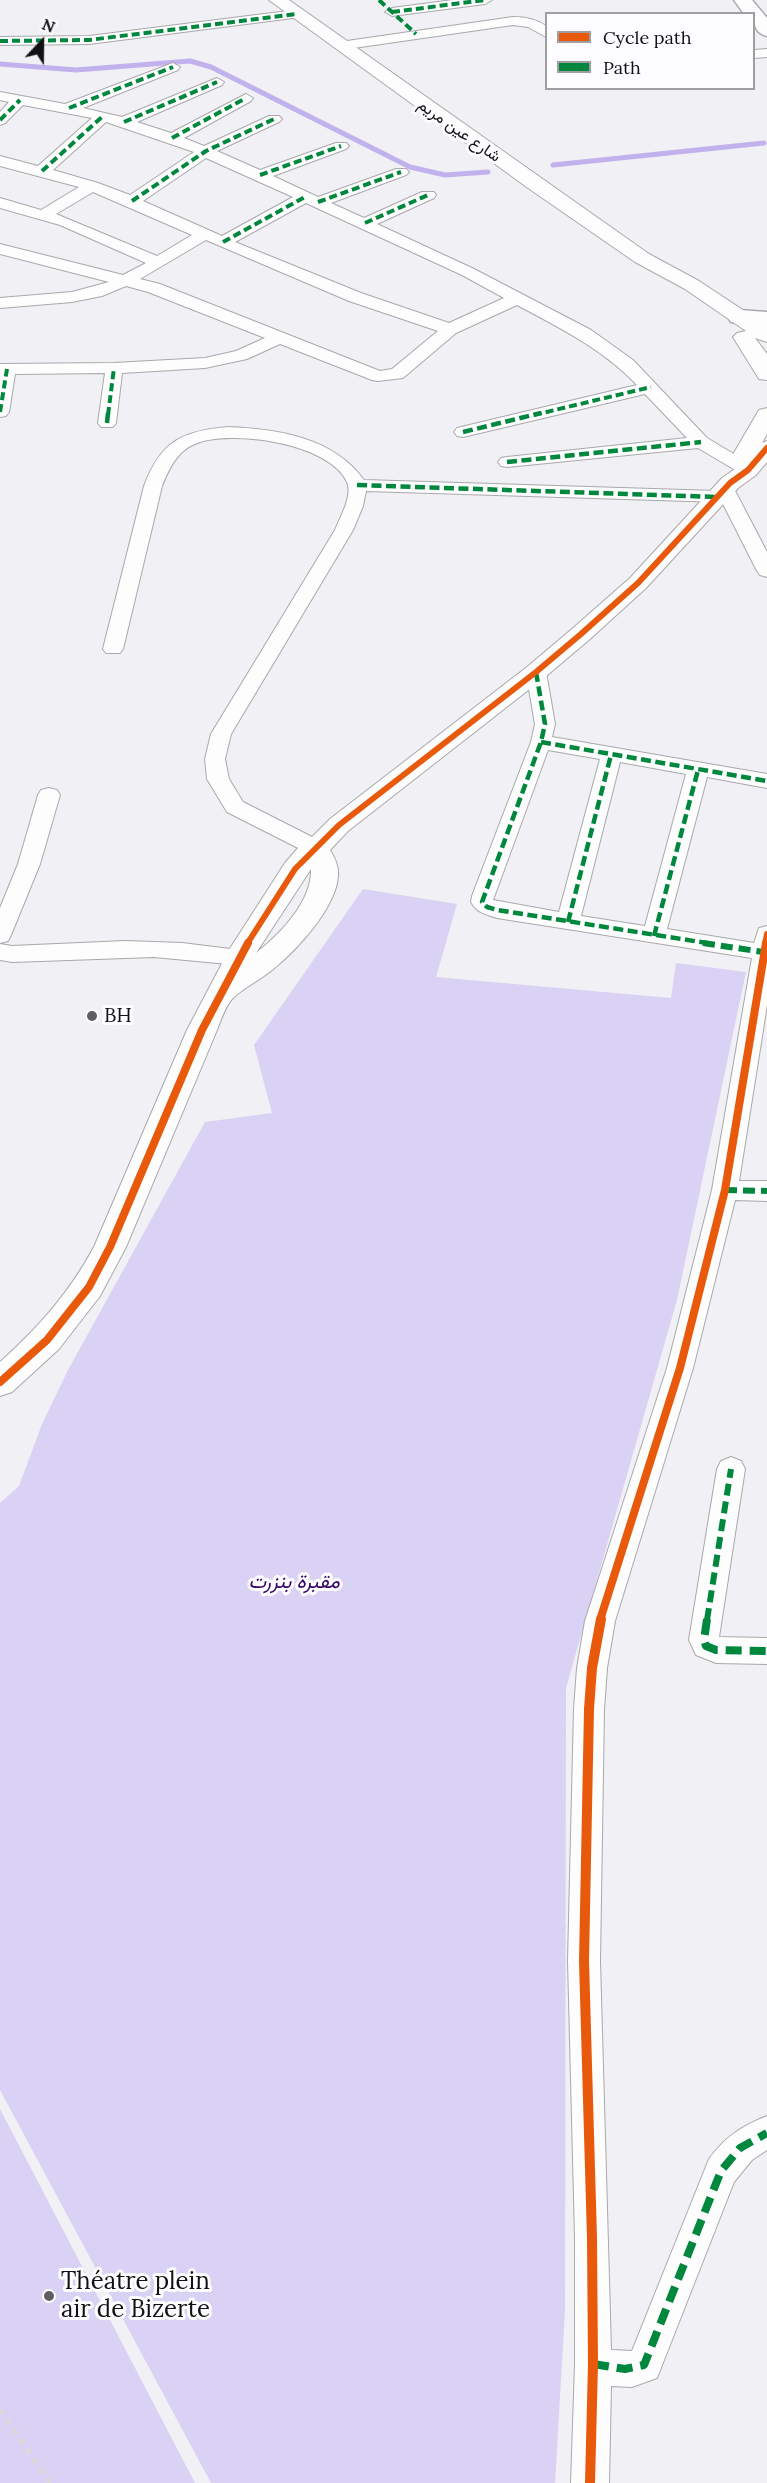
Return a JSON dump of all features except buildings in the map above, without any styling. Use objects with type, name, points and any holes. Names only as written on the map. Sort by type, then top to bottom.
[{"type":"main road","points":[[742,0],[752,12]]},
{"type":"main road","points":[[755,16],[767,30]]},
{"type":"main road","points":[[741,327],[767,319]]},
{"type":"street","name":"شارع عين مريم","points":[[278,0],[642,258],[667,280],[741,327],[767,336]]},
{"type":"street","points":[[379,0],[416,34]]},
{"type":"street","points":[[392,12],[485,0]]},
{"type":"street","points":[[0,41],[81,40],[296,14]]},
{"type":"street","points":[[340,45],[522,20],[541,27],[545,32]]},
{"type":"street","points":[[69,108],[172,67]]},
{"type":"street","points":[[124,122],[218,82]]},
{"type":"street","points":[[0,96],[103,116],[206,151],[365,223],[518,298],[585,334],[627,364],[651,387],[701,442],[732,481],[767,571]]},
{"type":"street","points":[[172,138],[246,98]]},
{"type":"street","points":[[0,120],[20,100]]},
{"type":"street","points":[[42,171],[103,116]]},
{"type":"street","points":[[132,201],[206,151],[274,119]]},
{"type":"street","points":[[260,176],[341,146]]},
{"type":"street","points":[[0,161],[92,186],[355,297],[450,329]]},
{"type":"street","points":[[0,175],[17,165]]},
{"type":"street","points":[[223,242],[312,200],[401,172]]},
{"type":"street","points":[[44,215],[92,186]]},
{"type":"street","points":[[365,223],[428,195]]},
{"type":"street","points":[[1,205],[44,215],[156,261]]},
{"type":"street","points":[[0,303],[73,297],[97,292],[127,280],[156,261],[206,234]]},
{"type":"street","points":[[0,249],[127,280],[176,296],[378,376],[388,376],[404,370],[450,329],[518,298]]},
{"type":"street","name":"شارع عين مريم","points":[[741,327],[767,355]]},
{"type":"street","points":[[741,327],[767,374]]},
{"type":"street","points":[[0,412],[4,369],[186,365],[241,356],[281,337]]},
{"type":"street","points":[[107,423],[114,368]]},
{"type":"street","points":[[463,432],[651,387]]},
{"type":"street","points":[[732,481],[767,415]]},
{"type":"street","points":[[113,650],[153,486],[160,466],[171,452],[187,440],[204,434],[226,432],[270,437],[320,450],[350,472],[357,485],[352,509],[344,530],[221,734],[215,759],[218,779],[235,807],[314,847],[324,860],[325,877],[319,896],[283,947],[261,965],[220,992]]},
{"type":"street","points":[[507,462],[701,442]]},
{"type":"street","points":[[0,1382],[47,1340],[89,1287],[110,1247],[192,1051],[220,992],[238,957],[295,869],[314,847],[339,825],[536,672],[638,583],[732,481],[767,448]]},
{"type":"street","points":[[357,485],[732,481]]},
{"type":"street","points":[[536,672],[545,724],[541,742],[482,902],[487,907],[497,910],[654,936],[765,943],[725,1190],[680,1368],[600,1621],[592,1668],[589,1709],[584,1961],[593,2364],[590,2483]]},
{"type":"street","points":[[541,742],[767,781]]},
{"type":"street","points":[[568,922],[611,755]]},
{"type":"street","points":[[654,936],[698,770]]},
{"type":"street","points":[[0,935],[29,864],[49,795]]},
{"type":"street","points":[[0,952],[12,954],[165,949],[199,950],[238,957]]},
{"type":"street","points":[[725,1190],[767,1191]]},
{"type":"street","points":[[731,1469],[706,1628],[706,1646],[716,1650],[767,1651]]},
{"type":"street","points":[[593,2364],[627,2370],[637,2369],[644,2365],[721,2171],[736,2150],[751,2139],[767,2133]]},
{"type":"path","points":[[0,2409],[50,2483]]},
{"type":"green space","name":"مقبرة بنزرت","points":[[363,889],[457,904],[436,977],[671,998],[676,963],[746,972],[677,1300],[566,1688],[565,2311],[555,2483],[211,2483],[0,2090],[0,1503],[19,1486],[42,1424],[68,1370],[205,1122],[272,1113],[254,1045]]},
{"type":"green space","name":"Théatre plein air de Bizerte","points":[[0,2109],[195,2483],[0,2483]]},
{"type":"waterway","points":[[0,64],[76,70],[190,61],[211,67],[410,167],[445,175],[488,172]]},
{"type":"waterway","points":[[553,165],[764,143]]},
{"type":"marked path","points":[[379,0],[416,34]]},
{"type":"marked path","points":[[392,12],[485,0]]},
{"type":"marked path","points":[[0,41],[89,40],[296,14]]},
{"type":"marked path","points":[[69,108],[173,67]]},
{"type":"marked path","points":[[124,122],[217,82]]},
{"type":"marked path","points":[[172,138],[246,98]]},
{"type":"marked path","points":[[0,120],[20,100]]},
{"type":"marked path","points":[[42,171],[103,116]]},
{"type":"marked path","points":[[132,201],[206,151],[274,119]]},
{"type":"marked path","points":[[260,175],[341,146]]},
{"type":"marked path","points":[[318,202],[401,172]]},
{"type":"marked path","points":[[365,223],[428,195]]},
{"type":"marked path","points":[[223,242],[305,197]]},
{"type":"marked path","points":[[107,423],[114,368]]},
{"type":"marked path","points":[[0,412],[7,369]]},
{"type":"marked path","points":[[463,432],[651,387]]},
{"type":"marked path","points":[[507,462],[701,442]]},
{"type":"marked path","points":[[357,485],[717,497]]},
{"type":"marked path","points":[[536,672],[545,724],[541,742],[482,902],[487,907],[497,910],[763,952]]},
{"type":"marked path","points":[[541,742],[767,781]]},
{"type":"marked path","points":[[568,922],[611,755]]},
{"type":"marked path","points":[[654,936],[698,770]]},
{"type":"marked path","points":[[725,1190],[767,1191]]},
{"type":"marked path","points":[[731,1469],[704,1640],[706,1646],[716,1650],[767,1651]]},
{"type":"marked path","points":[[593,2364],[625,2369],[644,2365],[721,2171],[740,2148],[767,2133]]},
{"type":"cycle path","points":[[0,1382],[47,1340],[89,1287],[110,1247],[202,1030],[239,957],[295,869],[339,825],[536,672],[581,634],[638,583],[730,483],[748,470],[767,448]]},
{"type":"cycle path","points":[[590,2483],[593,2364],[592,2238],[584,1961],[589,1709],[592,1668],[600,1621],[680,1368],[725,1190],[767,934]]},
{"type":"place","name":"BH","points":[[92,1016]]},
{"type":"place","name":"Théatre plein air de Bizerte","points":[[49,2296]]}]
